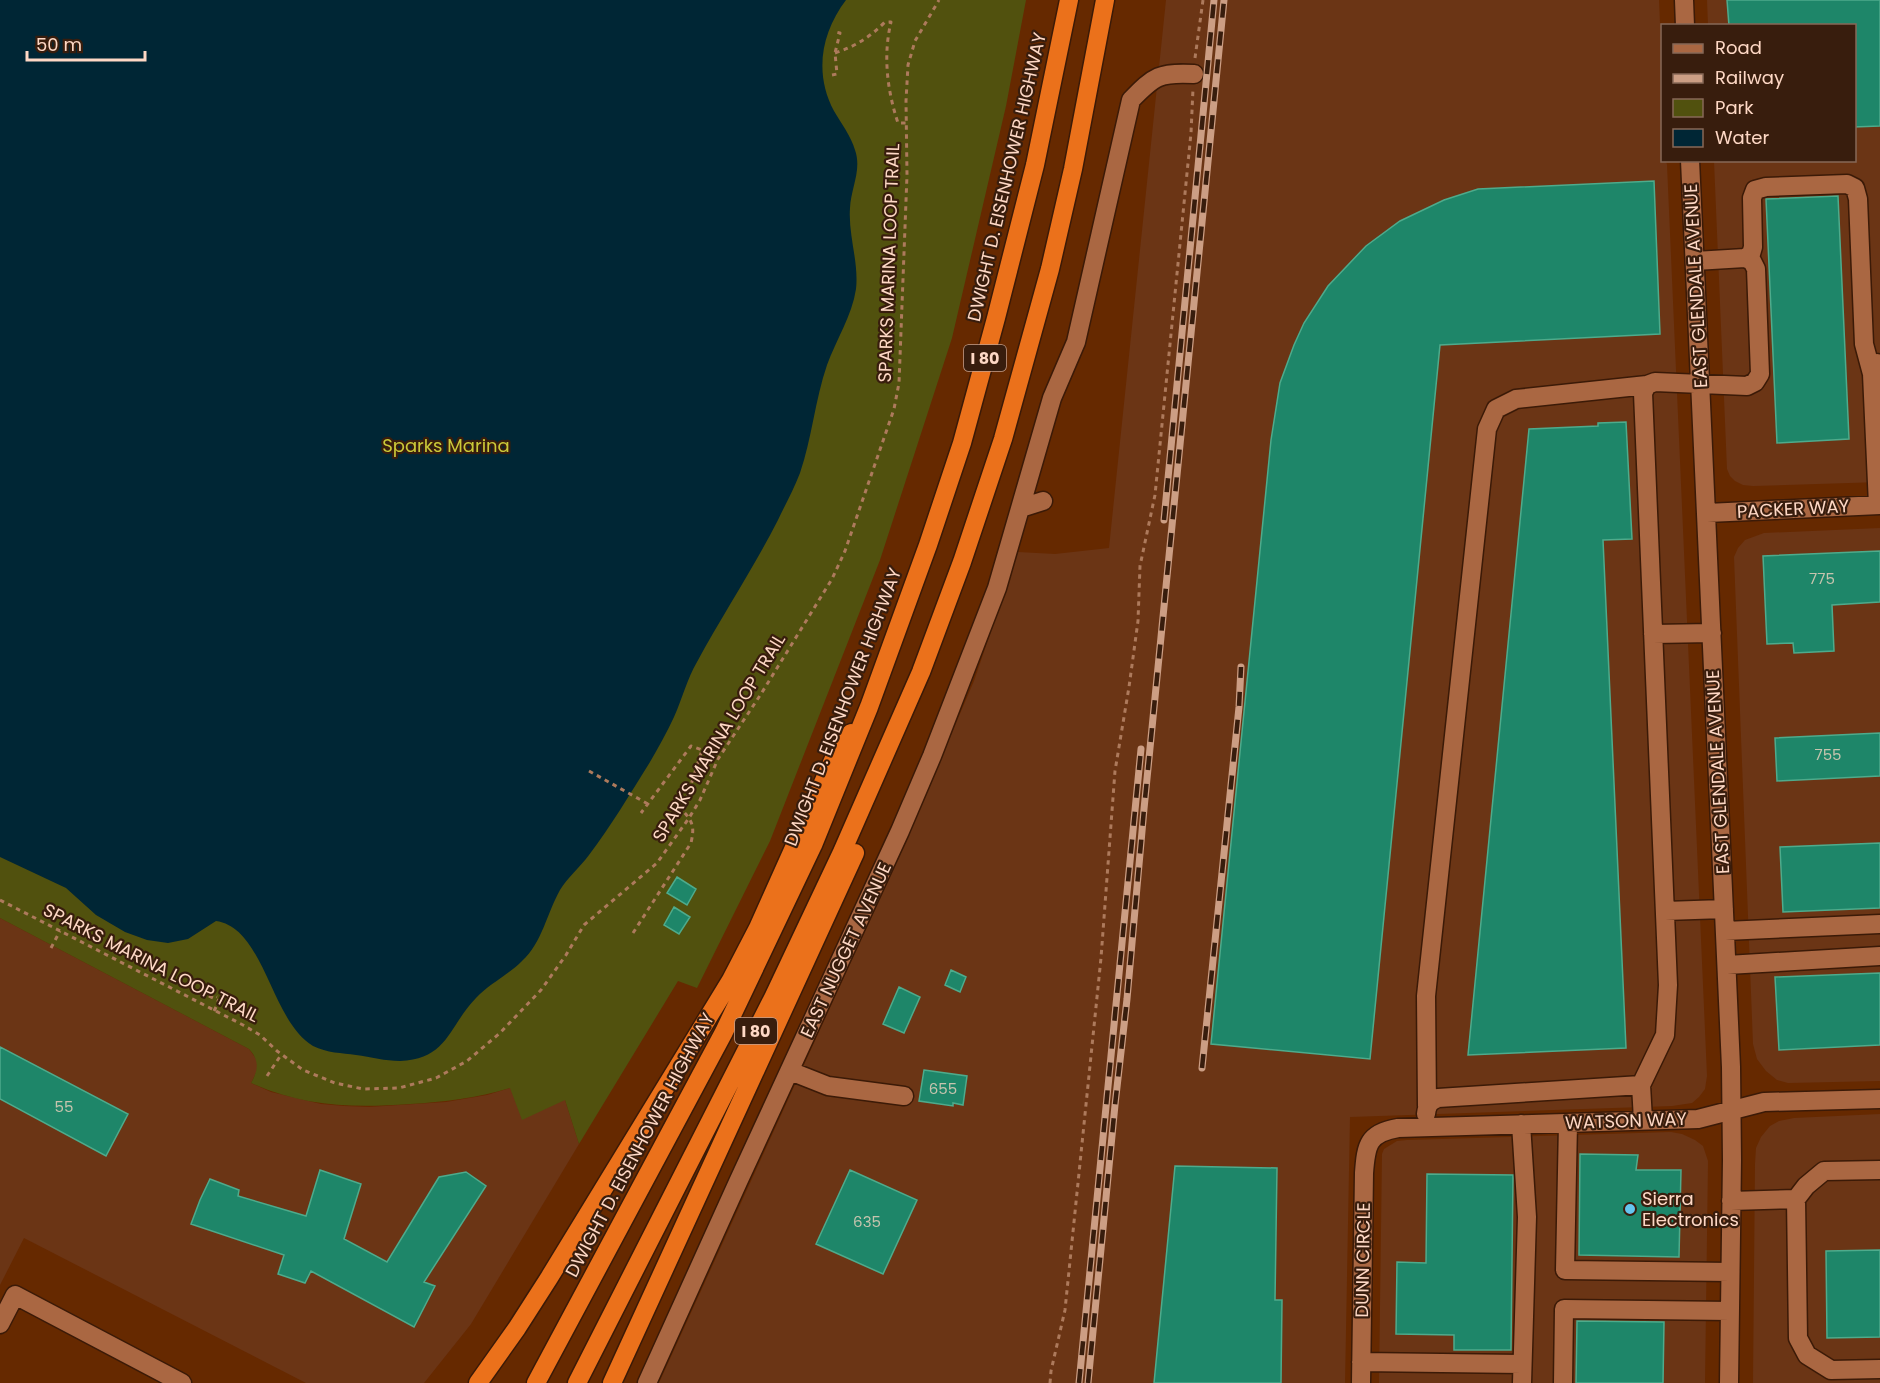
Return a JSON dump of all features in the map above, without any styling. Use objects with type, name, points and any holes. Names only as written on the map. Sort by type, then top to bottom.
[{"type":"highway","name":"DWIGHT D. EISENHOWER HIGHWAY","points":[[536,1383],[724,1032],[813,845],[869,707],[928,545],[962,443],[1035,165],[1069,0]]},
{"type":"highway","name":"I 80","points":[[576,1383],[773,998],[842,852],[921,672],[962,562],[1003,439],[1050,269],[1073,170],[1105,0]]},
{"type":"highway","points":[[612,1383],[783,1006],[837,894],[896,759],[921,672]]},
{"type":"highway","points":[[478,1383],[549,1278],[730,980],[773,896],[835,756],[869,707]]},
{"type":"street","points":[[1684,0],[1685,24]]},
{"type":"street","name":"EAST NUGGET AVENUE","points":[[647,1383],[900,831],[932,756],[997,588],[1052,398],[1076,342],[1131,100],[1149,81],[1171,72],[1194,74]]},
{"type":"street","name":"EAST GLENDALE AVENUE","points":[[1690,162],[1727,965],[1731,1110],[1729,1383]]},
{"type":"street","points":[[1745,258],[1751,254],[1753,247],[1752,198],[1755,190],[1766,187],[1847,184],[1855,188],[1858,199],[1864,344],[1872,374],[1879,505]]},
{"type":"street","points":[[1424,1128],[1427,1106],[1426,996],[1487,429],[1496,409],[1516,399],[1647,385],[1655,382],[1747,386],[1755,382],[1760,374],[1756,269],[1752,261],[1745,258],[1695,261]]},
{"type":"street","points":[[1872,374],[1880,356]]},
{"type":"street","points":[[1643,1120],[1641,1085],[1665,1035],[1668,985],[1643,393],[1647,385]]},
{"type":"street","points":[[1022,508],[1043,501]]},
{"type":"street","name":"PACKER WAY","points":[[1707,513],[1879,505]]},
{"type":"street","points":[[1653,634],[1712,633]]},
{"type":"street","points":[[1665,911],[1724,909]]},
{"type":"street","points":[[1725,931],[1880,924]]},
{"type":"street","points":[[1780,929],[1783,962]]},
{"type":"street","points":[[1727,965],[1880,956]]},
{"type":"street","points":[[790,1071],[828,1086],[904,1096]]},
{"type":"street","points":[[1427,1106],[1438,1098],[1641,1085]]},
{"type":"street","name":"WATSON WAY","points":[[1372,1138],[1384,1130],[1698,1119],[1764,1102],[1880,1099]]},
{"type":"street","points":[[1568,1123],[1565,1270],[1731,1272]]},
{"type":"street","points":[[1521,1124],[1527,1217],[1522,1383]]},
{"type":"street","name":"DUNN CIRCLE","points":[[1361,1383],[1364,1173],[1367,1148],[1372,1138]]},
{"type":"street","points":[[1880,1170],[1824,1171],[1806,1186],[1796,1199],[1798,1338],[1807,1355],[1831,1370],[1880,1369]]},
{"type":"street","points":[[1731,1201],[1796,1199]]},
{"type":"street","points":[[0,1324],[15,1295],[182,1383]]},
{"type":"street","points":[[1563,1383],[1564,1309],[1730,1311]]},
{"type":"street","points":[[1361,1362],[1522,1364]]},
{"type":"path","name":"SPARKS MARINA LOOP TRAIL","points":[[0,900],[260,1035],[303,1070],[335,1083],[363,1089],[399,1088],[436,1078],[467,1061],[500,1033],[541,990],[566,955],[584,924],[657,862],[689,818],[700,800],[718,759],[832,579],[846,551],[894,409],[899,383],[908,175],[906,123],[908,65],[915,41],[939,0]]},
{"type":"path","points":[[1050,1383],[1065,1310],[1101,958],[1115,771],[1138,621],[1140,566],[1155,495],[1191,133],[1197,43],[1203,0]]},
{"type":"path","points":[[835,53],[852,47],[869,37],[885,22],[891,22],[887,40],[886,64],[898,123],[906,123]]},
{"type":"path","points":[[832,75],[837,74],[835,53],[840,33],[836,32]]},
{"type":"path","points":[[633,933],[691,843],[694,828],[684,812],[684,807],[702,750],[691,746],[641,813]]},
{"type":"path","points":[[589,771],[648,804]]},
{"type":"path","points":[[51,948],[60,931]]},
{"type":"path","points":[[214,1011],[219,1001],[203,993],[204,991],[217,997]]},
{"type":"path","points":[[267,1076],[282,1055]]},
{"type":"shaded area","points":[[1166,0],[1659,0],[1661,162],[1666,162],[1667,165],[1707,1076],[1705,1089],[1692,1103],[1672,1106],[1350,1117],[1345,1383],[659,1383],[901,852],[974,681],[1018,552],[1055,554],[1109,548]]},
{"type":"shaded area","points":[[1707,0],[1880,0],[1880,482],[1753,486],[1735,481],[1727,469],[1714,162],[1856,162],[1856,24],[1708,24]]},
{"type":"shaded area","points":[[1880,528],[1880,1081],[1788,1083],[1777,1080],[1766,1071],[1757,1059],[1753,1044],[1734,557],[1745,540],[1764,533]]},
{"type":"shaded area","points":[[0,918],[249,1049],[257,1060],[258,1069],[251,1083],[271,1092],[321,1104],[369,1107],[446,1102],[487,1095],[510,1088],[565,1100],[579,1144],[471,1324],[424,1383],[306,1383],[24,1238],[0,1285]]},
{"type":"shaded area","points":[[1880,1114],[1880,1383],[1753,1383],[1755,1164],[1756,1148],[1761,1137],[1770,1126],[1779,1121],[1794,1118]]},
{"type":"shaded area","points":[[1671,1132],[1682,1134],[1703,1146],[1708,1161],[1705,1383],[1379,1383],[1382,1154],[1384,1149],[1397,1141],[1407,1140]]},
{"type":"green space","name":"Sparks Marina","points":[[0,0],[1026,0],[1006,106],[952,338],[880,560],[770,841],[697,988],[678,981],[579,1144],[565,1100],[522,1120],[510,1088],[448,1101],[369,1106],[329,1104],[271,1091],[251,1083],[257,1066],[249,1049],[0,918]]},
{"type":"water","name":"Sparks Marina","points":[[0,0],[846,0],[837,13],[826,40],[822,68],[828,97],[851,140],[857,157],[850,218],[857,279],[851,309],[823,378],[800,473],[768,538],[693,669],[674,717],[656,751],[605,833],[560,890],[535,946],[517,966],[476,998],[438,1048],[416,1059],[394,1061],[329,1051],[313,1046],[298,1033],[276,997],[257,957],[246,940],[232,927],[216,921],[188,939],[168,943],[147,940],[125,932],[96,915],[66,888],[0,857]]},
{"type":"building","points":[[1727,0],[1880,0],[1880,126],[1856,127],[1856,24],[1729,24]]},
{"type":"building","points":[[1654,181],[1660,334],[1440,345],[1370,1059],[1211,1044],[1271,440],[1280,383],[1304,323],[1328,286],[1366,246],[1400,221],[1444,200],[1478,189]]},
{"type":"building","points":[[1838,196],[1849,439],[1777,443],[1766,199]]},
{"type":"building","points":[[1626,422],[1632,539],[1603,540],[1626,1048],[1468,1055],[1529,429],[1598,426],[1598,423]]},
{"type":"building","points":[[1880,551],[1880,602],[1832,605],[1834,651],[1794,653],[1793,643],[1767,644],[1763,556]]},
{"type":"building","points":[[1880,733],[1880,776],[1777,781],[1775,738]]},
{"type":"building","points":[[1880,843],[1880,908],[1783,912],[1780,847]]},
{"type":"building","points":[[677,877],[696,889],[687,905],[667,893]]},
{"type":"building","points":[[674,907],[690,917],[679,934],[664,925]]},
{"type":"building","points":[[951,970],[966,977],[960,992],[945,985]]},
{"type":"building","points":[[1880,973],[1880,1045],[1779,1050],[1775,977]]},
{"type":"building","points":[[899,987],[920,997],[904,1033],[883,1024]]},
{"type":"building","points":[[0,1047],[128,1114],[106,1156],[0,1099]]},
{"type":"building","points":[[924,1070],[967,1076],[963,1105],[953,1103],[953,1106],[919,1101]]},
{"type":"building","name":"Sierra Electronics","points":[[1580,1154],[1638,1155],[1636,1170],[1681,1170],[1679,1257],[1579,1255]]},
{"type":"building","points":[[1175,1166],[1277,1168],[1275,1300],[1282,1300],[1281,1383],[1154,1383]]},
{"type":"building","points":[[320,1170],[361,1184],[344,1239],[387,1262],[439,1177],[466,1172],[486,1186],[424,1282],[435,1286],[414,1327],[311,1271],[305,1283],[278,1274],[284,1255],[191,1224],[210,1179],[239,1190],[238,1196],[306,1216]]},
{"type":"building","points":[[850,1170],[917,1200],[883,1274],[816,1244]]},
{"type":"building","points":[[1427,1174],[1513,1175],[1511,1350],[1454,1350],[1454,1335],[1396,1334],[1397,1262],[1426,1263]]},
{"type":"building","points":[[1880,1250],[1880,1337],[1827,1338],[1826,1251]]},
{"type":"building","points":[[1577,1321],[1664,1322],[1663,1383],[1576,1383]]},
{"type":"railway","points":[[1164,520],[1214,0]]},
{"type":"railway","points":[[1088,1383],[1224,0]]},
{"type":"railway","points":[[1202,1068],[1239,707],[1241,667]]},
{"type":"railway","points":[[1079,1383],[1141,749]]},
{"type":"place","name":"Sierra Electronics","points":[[1630,1209]]}]
